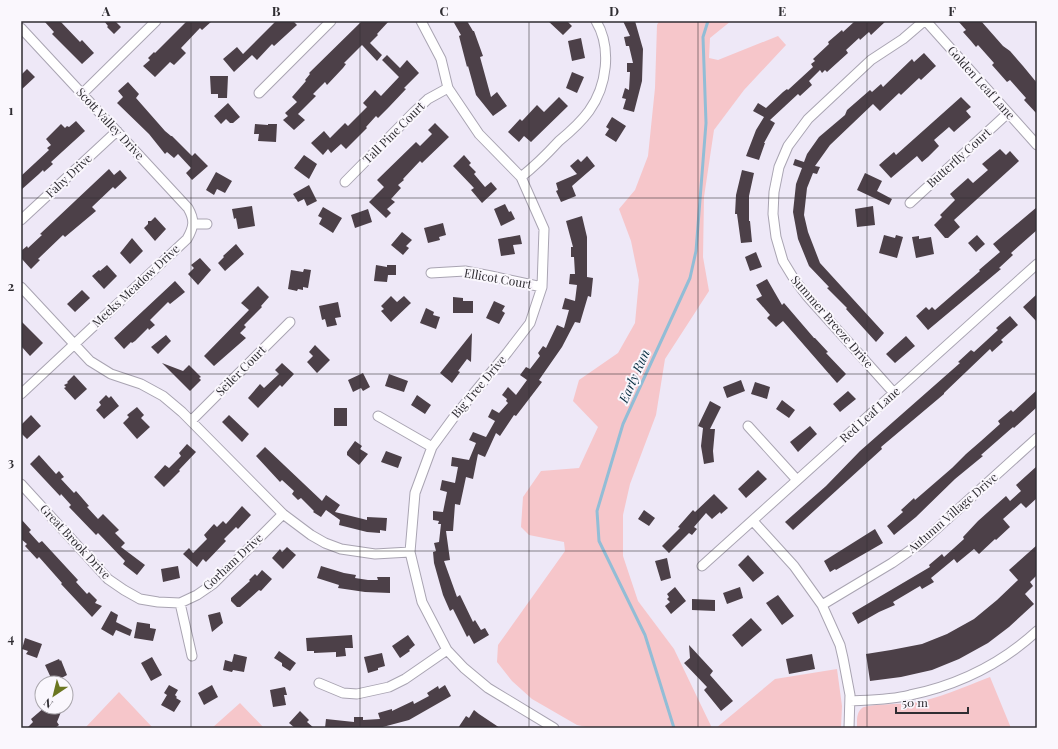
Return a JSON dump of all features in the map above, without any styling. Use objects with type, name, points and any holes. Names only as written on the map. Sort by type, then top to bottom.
[{"type":"street","points":[[82,94],[156,21]]},
{"type":"street","points":[[259,93],[330,21]]},
{"type":"street","name":"Big Tree Drive","points":[[421,21],[441,59],[448,88],[479,134],[521,177],[544,229],[542,287],[530,322],[432,447],[414,493],[410,552],[422,602],[447,650],[464,668],[488,688],[554,728]]},
{"type":"street","points":[[521,177],[584,118],[598,96],[603,81],[605,52],[603,39],[596,21]]},
{"type":"street","name":"Golden Leaf Lane","points":[[925,21],[1037,145]]},
{"type":"street","name":"Summer Breeze Drive","points":[[894,393],[807,296],[794,279],[784,261],[776,237],[773,214],[774,192],[779,167],[788,146],[808,119],[871,60],[903,39],[925,21]]},
{"type":"street","name":"Scott Valley Drive","points":[[22,32],[188,208],[192,215],[194,224]]},
{"type":"street","name":"Tall Pine Court","points":[[344,182],[428,99],[448,88]]},
{"type":"street","name":"Butterfly Court","points":[[910,203],[1008,113]]},
{"type":"street","name":"Fahy Drive","points":[[21,220],[117,131]]},
{"type":"street","points":[[194,224],[207,224]]},
{"type":"street","name":"Meeks Meadow Drive","points":[[21,394],[187,239],[192,232],[194,224]]},
{"type":"street","name":"Red Leaf Lane","points":[[702,566],[1037,264]]},
{"type":"street","name":"Ellicot Court","points":[[431,274],[465,271],[542,287]]},
{"type":"street","points":[[21,287],[90,361],[106,371],[141,384],[163,396],[191,421],[283,514],[311,535],[325,543],[341,549],[375,554],[410,552]]},
{"type":"street","name":"Seiler Court","points":[[191,421],[290,322]]},
{"type":"street","points":[[378,416],[432,447]]},
{"type":"street","points":[[748,426],[797,480]]},
{"type":"street","name":"Autumn Village Drive","points":[[822,605],[892,563],[922,542],[1037,438]]},
{"type":"street","name":"Great Brook Drive","points":[[21,484],[108,579],[140,599],[180,603]]},
{"type":"street","name":"Gorham Drive","points":[[180,603],[197,595],[212,584],[283,514]]},
{"type":"street","points":[[753,521],[794,566],[822,605],[840,645],[850,695],[849,728]]},
{"type":"street","points":[[180,603],[192,656]]},
{"type":"street","points":[[850,701],[909,696],[955,683],[1002,659],[1037,632]]},
{"type":"street","points":[[319,683],[343,693],[357,694],[389,687],[417,671],[447,650]]},
{"type":"shaded area","points":[[659,21],[731,21],[710,38],[709,58],[718,60],[778,36],[786,45],[744,90],[714,130],[704,197],[703,257],[709,291],[665,359],[656,415],[630,484],[623,515],[623,556],[638,601],[674,649],[712,728],[591,728],[577,725],[532,699],[512,681],[497,662],[498,645],[565,551],[564,542],[529,535],[521,527],[523,497],[541,471],[579,468],[598,427],[573,401],[579,380],[618,353],[635,323],[639,280],[631,241],[619,209],[635,190],[648,156],[655,88],[657,25]]},
{"type":"shaded area","points":[[837,669],[842,706],[841,728],[716,728],[775,679]]},
{"type":"shaded area","points":[[990,677],[1011,728],[857,728],[857,717],[862,708],[877,705],[911,703],[931,699]]},
{"type":"shaded area","points":[[119,692],[153,728],[85,728]]},
{"type":"shaded area","points":[[240,703],[264,728],[212,728]]},
{"type":"building","points":[[44,21],[60,21],[80,42],[82,40],[94,53],[82,64],[52,34],[54,32]]},
{"type":"building","points":[[104,21],[115,21],[121,27],[114,34],[107,27],[108,26]]},
{"type":"building","points":[[187,21],[212,21],[202,30],[200,28],[181,48],[186,53],[174,65],[170,62],[155,77],[143,66],[150,60],[148,58]]},
{"type":"building","points":[[276,21],[293,21],[297,25],[274,46],[272,44],[257,60],[252,55],[234,72],[223,59],[237,47],[243,54]]},
{"type":"building","points":[[362,21],[389,21],[370,43],[382,55],[377,61],[362,45],[344,63],[346,64],[343,68],[327,85],[325,82],[313,94],[316,96],[298,114],[305,120],[294,130],[283,120],[288,116],[285,113],[297,102],[292,97],[306,81],[305,80],[310,74],[309,73]]},
{"type":"building","points":[[453,21],[467,21],[474,31],[483,56],[480,57],[491,97],[497,92],[507,106],[493,116],[476,95],[459,36],[461,35]]},
{"type":"building","points":[[548,21],[567,21],[572,26],[563,35]]},
{"type":"building","points":[[623,21],[635,21],[643,49],[642,81],[634,112],[623,109],[626,99],[622,98],[625,88],[629,90],[630,72],[627,72],[627,63],[633,63],[629,46],[626,46],[624,37],[630,36]]},
{"type":"building","points":[[855,21],[886,21],[871,35],[869,32],[860,40],[859,38],[846,50],[848,53],[827,72],[825,70],[822,73],[820,70],[809,81],[812,85],[800,96],[798,94],[770,120],[775,123],[764,143],[759,160],[746,156],[756,130],[764,117],[753,111],[758,103],[766,108],[783,92],[787,89],[788,90],[813,67],[811,64],[815,61],[813,59],[829,44],[828,42],[842,30],[843,32]]},
{"type":"building","points":[[958,21],[981,21],[1023,66],[1037,83],[1037,114],[1024,100],[1026,98],[1010,80],[1007,82],[992,65],[994,63],[978,45],[976,47],[963,32],[966,30]]},
{"type":"building","points":[[581,38],[585,58],[572,61],[568,41]]},
{"type":"building","points":[[924,53],[936,66],[921,80],[919,78],[901,95],[899,93],[880,111],[873,104],[830,145],[815,166],[820,167],[817,174],[813,173],[807,188],[804,215],[808,232],[820,263],[884,333],[876,342],[809,266],[798,239],[793,212],[796,184],[802,168],[793,165],[795,159],[804,162],[807,154],[819,137],[845,115],[847,110],[870,90],[872,92],[881,84],[883,87],[912,59],[914,62]]},
{"type":"building","points":[[387,55],[400,68],[407,60],[419,73],[404,88],[406,89],[389,107],[378,118],[376,116],[366,127],[367,128],[346,149],[341,144],[331,153],[328,149],[323,155],[311,143],[324,131],[330,138],[345,123],[348,126],[367,107],[363,103],[375,90],[381,96],[399,77],[382,60]]},
{"type":"building","points":[[27,69],[35,77],[21,90],[21,75]]},
{"type":"building","points":[[572,72],[584,77],[577,93],[566,88]]},
{"type":"building","points":[[210,76],[228,76],[227,98],[218,98],[218,94],[211,94]]},
{"type":"building","points":[[128,82],[139,94],[136,98],[165,131],[192,156],[195,153],[208,166],[192,180],[186,173],[191,168],[178,154],[174,158],[167,152],[165,154],[149,134],[117,103],[123,97],[118,91]]},
{"type":"building","points":[[559,97],[568,106],[531,142],[524,136],[519,142],[508,132],[520,119],[522,121],[537,105],[544,112]]},
{"type":"building","points":[[961,97],[971,107],[966,111],[971,117],[954,132],[949,127],[934,140],[939,146],[922,162],[917,156],[891,178],[879,165],[894,152],[896,155]]},
{"type":"building","points":[[228,103],[240,117],[233,123],[230,123],[226,119],[221,124],[214,116]]},
{"type":"building","points":[[612,117],[626,126],[616,142],[605,135],[609,129],[606,127]]},
{"type":"building","points":[[76,121],[85,131],[51,162],[53,164],[44,172],[43,170],[21,190],[21,176],[49,150],[47,148],[51,145],[46,139],[61,124],[65,128],[67,126],[69,127]]},
{"type":"building","points":[[435,123],[449,137],[422,163],[420,161],[398,185],[401,188],[391,199],[395,202],[387,209],[391,213],[386,218],[369,202],[384,187],[377,180],[416,142],[420,146],[432,134],[428,130]]},
{"type":"building","points":[[255,124],[277,124],[276,142],[258,141],[259,134],[254,134]]},
{"type":"building","points":[[1000,149],[1006,155],[1010,151],[1019,161],[954,220],[960,227],[948,238],[945,238],[934,225],[942,217],[940,215],[955,200],[950,194],[968,178],[973,183],[988,170],[982,164]]},
{"type":"building","points":[[304,155],[317,164],[309,179],[294,168]]},
{"type":"building","points":[[464,155],[471,163],[469,165],[476,172],[474,174],[485,187],[491,182],[497,189],[482,203],[471,190],[474,188],[453,166]]},
{"type":"building","points":[[587,156],[595,166],[572,186],[576,196],[561,202],[556,191],[558,190],[556,183],[577,174],[570,166],[578,159],[581,162]]},
{"type":"building","points":[[109,169],[114,175],[120,170],[127,178],[115,189],[113,187],[92,207],[96,211],[65,237],[63,235],[38,259],[40,260],[31,269],[21,258],[21,251],[27,246],[28,248],[42,235],[40,234]]},
{"type":"building","points":[[742,170],[754,173],[749,196],[749,221],[752,242],[741,243],[737,214],[735,214],[736,195]]},
{"type":"building","points":[[216,172],[232,181],[225,193],[217,189],[214,195],[206,190]]},
{"type":"building","points":[[865,173],[882,181],[877,191],[892,199],[889,205],[857,190]]},
{"type":"building","points":[[309,185],[317,201],[307,206],[304,199],[298,202],[293,194]]},
{"type":"building","points":[[505,204],[515,219],[501,226],[494,209]]},
{"type":"building","points":[[252,206],[255,226],[238,229],[236,218],[234,219],[232,209]]},
{"type":"building","points":[[873,206],[875,225],[857,227],[855,209]]},
{"type":"building","points":[[323,207],[342,218],[333,233],[319,224],[322,218],[318,216]]},
{"type":"building","points":[[1037,207],[1037,230],[1011,253],[1013,255],[999,268],[1001,269],[928,330],[916,316],[926,307],[929,310],[932,307],[935,310],[980,271],[979,270],[1000,252],[993,244]]},
{"type":"building","points":[[368,209],[372,222],[355,228],[351,215]]},
{"type":"building","points":[[582,216],[587,237],[587,277],[593,278],[591,297],[588,296],[580,323],[575,322],[562,347],[539,380],[542,382],[516,416],[514,415],[500,436],[496,433],[485,457],[478,454],[473,479],[466,477],[460,505],[455,504],[453,531],[446,531],[450,560],[444,561],[457,597],[460,595],[473,622],[475,620],[481,630],[485,628],[489,635],[474,644],[469,635],[467,637],[453,609],[450,611],[443,595],[434,563],[433,552],[436,551],[434,543],[439,542],[441,524],[438,524],[439,521],[433,520],[433,511],[443,512],[447,492],[440,490],[442,480],[455,483],[458,467],[451,466],[452,457],[469,460],[476,443],[469,440],[473,432],[486,437],[495,421],[488,417],[492,409],[499,413],[508,403],[506,401],[507,399],[502,395],[508,387],[516,395],[527,380],[520,375],[526,367],[530,369],[540,356],[538,353],[543,346],[546,348],[557,325],[564,328],[569,310],[562,309],[565,298],[575,301],[577,285],[569,284],[570,274],[575,274],[574,257],[571,257],[571,247],[573,247],[566,221]]},
{"type":"building","points":[[155,217],[166,229],[155,241],[144,228],[148,224],[148,221],[151,221]]},
{"type":"building","points":[[443,223],[446,235],[439,237],[440,240],[428,243],[424,228]]},
{"type":"building","points":[[402,232],[412,240],[406,246],[409,248],[403,255],[391,245]]},
{"type":"building","points":[[520,235],[522,244],[513,245],[515,254],[501,256],[498,239]]},
{"type":"building","points":[[884,235],[895,238],[896,235],[903,237],[897,258],[879,253]]},
{"type":"building","points":[[977,235],[985,244],[976,252],[968,243]]},
{"type":"building","points":[[919,236],[919,239],[931,237],[934,254],[916,258],[912,237]]},
{"type":"building","points":[[132,238],[143,251],[130,264],[120,253]]},
{"type":"building","points":[[236,244],[244,254],[225,271],[218,263]]},
{"type":"building","points":[[756,252],[762,267],[750,271],[745,257]]},
{"type":"building","points":[[200,258],[211,270],[198,285],[188,274],[194,268],[191,265]]},
{"type":"building","points":[[107,265],[117,276],[104,289],[92,276]]},
{"type":"building","points":[[376,265],[387,267],[387,265],[396,265],[396,275],[388,275],[387,282],[374,281]]},
{"type":"building","points":[[304,269],[311,270],[308,288],[303,287],[303,290],[298,289],[297,291],[288,289],[291,270],[303,272]]},
{"type":"building","points":[[767,279],[782,305],[784,303],[828,352],[826,353],[846,374],[837,383],[783,321],[776,327],[767,318],[770,315],[756,299],[762,296],[756,285]]},
{"type":"building","points":[[175,281],[185,292],[170,304],[168,302],[150,320],[155,325],[149,330],[148,328],[135,341],[132,343],[131,342],[124,349],[114,338]]},
{"type":"building","points":[[258,286],[269,297],[261,306],[262,307],[244,325],[246,327],[240,333],[246,338],[214,366],[204,356],[249,310],[241,303]]},
{"type":"building","points":[[82,290],[90,298],[75,312],[67,304]]},
{"type":"building","points":[[1037,294],[1037,322],[1023,307]]},
{"type":"building","points":[[391,296],[397,302],[404,296],[411,303],[391,322],[381,311],[384,309],[381,306]]},
{"type":"building","points":[[453,297],[463,298],[463,301],[473,301],[473,313],[453,313]]},
{"type":"building","points":[[494,301],[505,306],[502,311],[505,313],[499,324],[486,318]]},
{"type":"building","points":[[338,302],[341,317],[335,318],[337,325],[327,327],[325,319],[322,320],[319,306]]},
{"type":"building","points":[[426,308],[434,312],[433,315],[440,317],[436,329],[420,323]]},
{"type":"building","points":[[1010,316],[1018,325],[1001,340],[1003,342],[992,352],[990,349],[944,394],[881,447],[882,449],[793,530],[785,522],[826,486],[860,451],[960,363],[958,362],[971,350],[974,352],[998,330],[996,328]]},
{"type":"building","points":[[21,321],[43,343],[30,356],[21,346]]},
{"type":"building","points":[[472,333],[471,362],[467,359],[458,371],[460,372],[452,383],[440,373]]},
{"type":"building","points":[[166,335],[171,341],[158,354],[151,347]]},
{"type":"building","points":[[906,336],[915,346],[895,363],[886,354]]},
{"type":"building","points":[[315,345],[330,360],[317,373],[307,362],[313,356],[309,352]]},
{"type":"building","points":[[162,363],[183,371],[189,365],[201,377],[199,378],[201,380],[190,391]]},
{"type":"building","points":[[282,363],[294,374],[282,387],[280,385],[258,408],[248,398],[260,384],[264,388],[279,374],[275,370]]},
{"type":"building","points":[[363,373],[370,387],[363,391],[361,388],[353,392],[348,380]]},
{"type":"building","points":[[389,374],[408,381],[404,392],[385,386]]},
{"type":"building","points":[[74,375],[87,389],[75,400],[64,388],[66,387],[64,385],[68,383],[67,382]]},
{"type":"building","points":[[741,380],[745,391],[727,398],[723,387]]},
{"type":"building","points":[[755,382],[770,387],[767,399],[751,394]]},
{"type":"building","points":[[1037,390],[1037,407],[981,455],[983,456],[955,479],[916,517],[894,535],[887,526],[903,512],[901,510],[952,468],[1000,424],[998,421],[1011,410],[1013,412]]},
{"type":"building","points":[[848,391],[856,399],[840,412],[833,404]]},
{"type":"building","points":[[106,395],[109,398],[111,396],[119,406],[104,419],[96,410],[101,405],[99,402]]},
{"type":"building","points":[[417,395],[431,405],[425,414],[411,405]]},
{"type":"building","points":[[782,400],[795,410],[789,418],[776,409]]},
{"type":"building","points":[[710,401],[721,407],[710,429],[715,429],[713,451],[714,462],[704,464],[701,446],[703,428],[698,426]]},
{"type":"building","points":[[137,407],[144,415],[141,418],[150,427],[137,439],[123,423],[129,417],[127,415]]},
{"type":"building","points":[[334,408],[347,408],[347,426],[334,426]]},
{"type":"building","points":[[31,415],[41,426],[27,439],[21,433],[21,425]]},
{"type":"building","points":[[229,415],[249,434],[242,442],[222,422]]},
{"type":"building","points":[[810,426],[817,434],[798,452],[790,442]]},
{"type":"building","points":[[355,441],[362,446],[360,449],[368,454],[359,465],[347,455],[347,452]]},
{"type":"building","points":[[187,444],[196,452],[164,487],[154,477],[165,465],[169,468],[181,456],[179,453]]},
{"type":"building","points":[[265,447],[322,501],[326,495],[340,505],[335,512],[367,520],[367,517],[387,518],[386,531],[380,530],[380,533],[367,532],[339,525],[340,520],[326,510],[321,517],[313,512],[314,511],[301,498],[298,500],[292,494],[294,491],[282,480],[280,482],[256,456]]},
{"type":"building","points":[[386,451],[402,457],[398,468],[381,462]]},
{"type":"building","points":[[39,455],[56,474],[59,471],[64,477],[61,479],[74,493],[76,491],[89,506],[87,507],[98,519],[103,514],[119,530],[115,533],[125,543],[121,547],[145,565],[137,575],[123,564],[125,561],[98,533],[96,535],[69,507],[71,505],[61,494],[60,496],[30,464]]},
{"type":"building","points":[[1037,466],[1037,498],[1026,508],[1021,503],[1003,519],[1010,527],[996,540],[995,539],[979,554],[974,549],[957,563],[954,559],[931,578],[934,582],[922,589],[920,586],[893,602],[895,605],[858,624],[852,613],[930,567],[929,565],[942,554],[944,557],[964,539],[963,537],[978,521],[1006,496],[1010,501],[1021,491],[1016,485]]},
{"type":"building","points":[[758,470],[767,479],[746,498],[738,489]]},
{"type":"building","points":[[714,494],[728,508],[721,514],[720,512],[712,519],[706,513],[694,527],[697,529],[692,535],[689,533],[669,553],[662,546],[680,528],[678,527],[693,510],[695,512]]},
{"type":"building","points":[[242,506],[251,515],[238,529],[236,527],[224,539],[226,541],[206,562],[203,559],[197,567],[183,554],[189,548],[193,553],[207,539],[204,535],[214,524],[217,527],[223,521],[226,524]]},
{"type":"building","points":[[644,510],[655,518],[649,526],[638,519]]},
{"type":"building","points":[[21,519],[31,530],[29,532],[39,543],[42,541],[78,580],[76,582],[87,594],[89,592],[97,600],[95,603],[102,606],[92,617],[61,584],[62,583],[39,557],[37,559],[25,546],[27,544],[21,539]]},
{"type":"building","points":[[875,529],[883,543],[830,572],[824,561]]},
{"type":"building","points":[[1037,545],[1037,575],[1030,582],[1033,586],[1025,594],[1034,604],[1009,627],[988,643],[959,659],[932,670],[901,677],[870,681],[866,654],[922,644],[947,634],[974,619],[1018,580],[1009,570]]},
{"type":"building","points":[[287,547],[296,555],[283,569],[272,558],[280,549],[282,552]]},
{"type":"building","points":[[748,555],[764,573],[753,582],[738,565]]},
{"type":"building","points":[[667,558],[671,578],[661,581],[655,561]]},
{"type":"building","points":[[178,566],[180,578],[163,582],[161,569]]},
{"type":"building","points":[[321,566],[356,575],[355,578],[378,580],[377,577],[390,577],[390,593],[365,592],[338,588],[339,585],[317,578]]},
{"type":"building","points":[[262,570],[272,579],[261,591],[259,590],[240,607],[237,607],[231,601],[231,598],[250,581],[249,580],[255,574],[257,576]]},
{"type":"building","points":[[675,587],[686,601],[671,614],[665,606],[670,602],[667,599],[669,597],[667,594]]},
{"type":"building","points":[[740,587],[743,598],[727,604],[723,593]]},
{"type":"building","points":[[778,595],[794,616],[782,625],[766,603]]},
{"type":"building","points":[[692,599],[715,600],[715,611],[692,610]]},
{"type":"building","points":[[111,611],[118,615],[116,622],[132,630],[130,636],[116,630],[113,636],[101,629]]},
{"type":"building","points":[[220,612],[223,623],[212,632],[208,615]]},
{"type":"building","points":[[751,618],[762,630],[742,647],[732,635]]},
{"type":"building","points":[[137,622],[150,624],[150,628],[156,629],[153,641],[134,638]]},
{"type":"building","points":[[352,635],[353,648],[345,648],[346,656],[336,657],[336,652],[314,653],[314,651],[307,651],[306,638]]},
{"type":"building","points":[[408,635],[415,645],[409,650],[410,651],[400,658],[392,646]]},
{"type":"building","points":[[25,638],[42,644],[37,658],[26,654],[28,651],[22,649]]},
{"type":"building","points":[[689,645],[713,671],[710,675],[733,701],[721,711],[704,690],[707,687],[684,663],[690,658]]},
{"type":"building","points":[[279,651],[296,663],[290,671],[274,658]]},
{"type":"building","points":[[382,653],[385,666],[368,673],[364,657]]},
{"type":"building","points":[[234,654],[247,657],[244,672],[223,670],[225,660],[232,662]]},
{"type":"building","points":[[812,654],[815,669],[789,674],[786,659]]},
{"type":"building","points":[[152,657],[162,675],[151,681],[141,663]]},
{"type":"building","points":[[59,659],[60,661],[61,660],[67,675],[50,675],[45,665]]},
{"type":"building","points":[[169,685],[178,690],[175,695],[177,697],[176,698],[181,701],[174,712],[161,705],[167,695],[164,693]]},
{"type":"building","points":[[212,685],[218,697],[204,705],[198,693]]},
{"type":"building","points":[[445,685],[451,696],[409,720],[379,728],[325,728],[326,719],[354,722],[354,717],[363,717],[363,720],[380,719],[378,713],[392,709],[392,711],[413,701],[414,704],[429,696],[427,693],[438,686],[439,689]]},
{"type":"building","points":[[285,687],[287,695],[284,695],[286,705],[273,707],[270,690]]},
{"type":"building","points":[[474,710],[500,728],[458,728],[466,716],[469,718]]},
{"type":"building","points":[[300,711],[309,720],[307,722],[314,728],[295,728],[289,723]]},
{"type":"building","points":[[36,715],[60,715],[57,722],[59,725],[55,728],[27,728],[33,722],[31,719]]},
{"type":"waterway","name":"Early Run","points":[[674,728],[645,635],[599,541],[597,511],[623,424],[690,278],[696,251],[706,123],[703,37],[708,21]]}]
